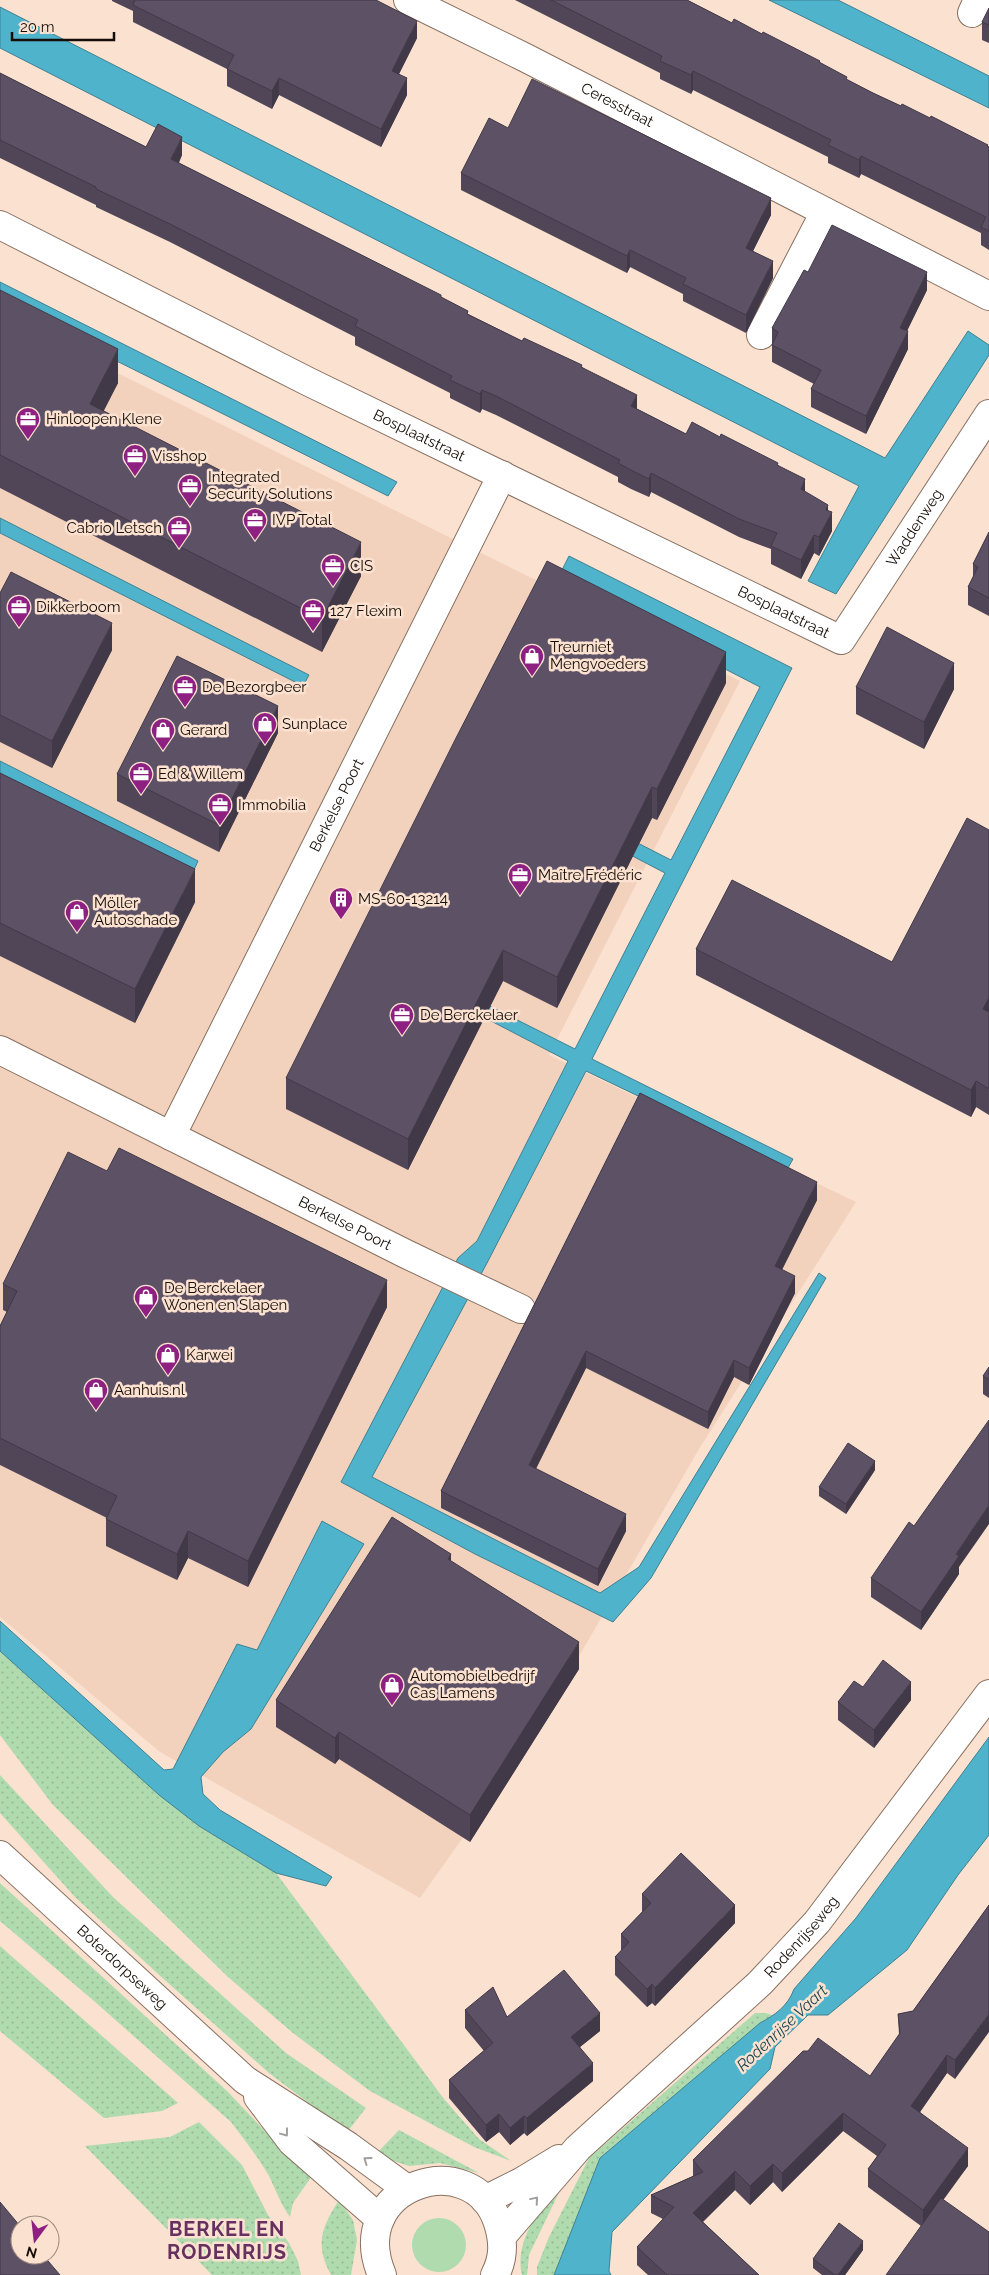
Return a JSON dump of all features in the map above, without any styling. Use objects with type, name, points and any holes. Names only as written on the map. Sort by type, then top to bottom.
[{"type":"street","name":"Ceresstraat","points":[[408,0],[989,296]]},
{"type":"street","points":[[761,335],[826,212]]},
{"type":"street","name":"Bosplaatstraat","points":[[0,225],[309,382],[841,640]]},
{"type":"street","name":"Waddenweg","points":[[841,640],[989,414]]},
{"type":"street","name":"Berkelse Poort","points":[[171,1136],[502,475]]},
{"type":"street","name":"Berkelse Poort","points":[[0,1050],[521,1309]]},
{"type":"street","name":"Rodenrijseweg","points":[[502,2236],[578,2148],[760,1983],[817,1922],[989,1694]]},
{"type":"street","name":"Boterdorpseweg","points":[[0,1856],[245,2080],[348,2146],[407,2189]]},
{"type":"street","name":"Boterdorpseweg","points":[[245,2080],[292,2142],[380,2219]]},
{"type":"street","name":"Rodenrijseweg","points":[[485,2200],[522,2182],[578,2148]]},
{"type":"street","points":[[382,2275],[375,2246],[380,2219],[396,2196],[407,2189],[432,2181],[446,2181],[472,2190],[485,2200],[496,2217],[502,2236],[502,2255],[495,2275]]},
{"type":"shaded area","points":[[0,315],[740,681],[549,1055],[856,1202],[699,1449],[523,1753],[420,1898],[160,1752],[0,1617]]},
{"type":"green space","points":[[0,1651],[159,1795],[199,1826],[276,1873],[444,2099],[479,2139],[511,2161],[474,2147],[370,2091],[293,2033],[228,1977],[53,1805],[0,1735]]},
{"type":"green space","points":[[0,1775],[113,1897],[286,2053],[366,2108],[347,2132],[269,2073],[75,1897],[0,1813]]},
{"type":"green space","points":[[0,1883],[227,2091],[282,2149],[312,2176],[293,2203],[290,2217],[265,2169],[231,2122],[0,1921]]},
{"type":"green space","points":[[0,1946],[178,2103],[162,2111],[104,2118],[0,2031]]},
{"type":"green space","points":[[755,2013],[766,2013],[775,2016],[760,2023],[600,2158],[554,2275],[537,2275],[537,2267],[549,2237],[589,2158]]},
{"type":"green space","points":[[199,2122],[242,2165],[268,2215],[289,2243],[298,2261],[301,2275],[212,2275],[85,2146],[170,2137]]},
{"type":"green space","points":[[399,2130],[479,2173],[440,2163],[409,2166],[391,2160],[378,2152]]},
{"type":"green space","points":[[563,2184],[529,2255],[527,2275],[522,2275],[522,2249],[525,2237],[538,2214]]},
{"type":"green space","points":[[339,2200],[353,2220],[357,2240],[351,2275],[331,2275],[323,2254],[322,2236],[328,2219]]},
{"type":"green space","points":[[434,2218],[444,2218],[454,2222],[462,2230],[466,2245],[462,2260],[454,2268],[444,2272],[434,2272],[424,2268],[416,2260],[412,2250],[412,2240],[416,2230],[424,2222]]},
{"type":"water","points":[[769,0],[838,0],[989,76],[989,108]]},
{"type":"water","points":[[0,7],[885,458],[968,331],[989,345],[989,355],[836,594],[808,581],[859,486],[0,48]]},
{"type":"water","points":[[0,282],[397,482],[388,496],[0,303]]},
{"type":"water","points":[[0,518],[309,675],[303,686],[0,533]]},
{"type":"water","points":[[569,556],[792,668],[592,1059],[793,1159],[788,1168],[586,1071],[487,1263],[372,1477],[600,1593],[639,1567],[819,1273],[826,1278],[651,1578],[613,1622],[475,1554],[341,1482],[458,1258],[477,1241],[568,1061],[366,956],[370,946],[575,1049],[665,873],[468,770],[473,759],[671,860],[760,687],[556,582]]},
{"type":"water","points":[[0,761],[198,861],[193,872],[0,776]]},
{"type":"water","points":[[322,1521],[364,1544],[251,1729],[223,1752],[201,1777],[203,1794],[220,1810],[332,1877],[326,1886],[276,1873],[199,1826],[159,1795],[0,1651],[0,1621],[164,1770],[173,1769],[237,1644],[257,1650]]},
{"type":"water","name":"Rodenrijse Vaart","points":[[989,1737],[989,1835],[958,1875],[907,1950],[828,2015],[808,2015],[775,2047],[770,2069],[612,2232],[609,2271],[611,2275],[554,2275],[600,2158],[760,2023],[785,2005],[794,1989],[856,1918]]},
{"type":"building","points":[[135,0],[376,0],[417,21],[392,71],[407,78],[381,129],[279,78],[272,91],[227,69],[234,55],[133,5]]},
{"type":"building","points":[[551,0],[687,0],[732,23],[734,19],[762,34],[763,32],[820,61],[847,77],[846,79],[873,93],[901,106],[902,104],[930,118],[931,116],[988,145],[989,231],[981,227],[986,217],[861,156],[859,160],[828,145],[831,140],[693,71],[691,75],[660,61],[662,56]]},
{"type":"building","points":[[989,8],[989,25],[982,22]]},
{"type":"building","points":[[0,73],[146,147],[158,124],[182,137],[171,159],[441,295],[441,297],[468,311],[467,314],[522,341],[524,338],[582,365],[581,367],[637,395],[631,406],[686,434],[692,422],[720,437],[721,434],[778,463],[777,465],[805,479],[801,489],[828,505],[826,510],[832,512],[819,537],[814,535],[801,560],[771,546],[777,533],[739,519],[651,473],[649,479],[618,463],[620,460],[496,396],[482,390],[480,394],[450,380],[452,376],[355,326],[358,320],[0,140]]},
{"type":"building","points":[[532,79],[771,198],[746,248],[773,261],[746,315],[683,284],[686,278],[630,250],[627,256],[461,173],[489,118],[508,128]]},
{"type":"building","points":[[832,225],[927,272],[900,328],[908,331],[866,416],[811,389],[821,370],[772,345],[778,332],[772,328],[804,270],[808,272]]},
{"type":"building","points":[[0,290],[118,349],[90,404],[361,542],[322,619],[0,455]]},
{"type":"building","points":[[989,532],[989,598],[968,587],[978,567],[973,564]]},
{"type":"building","points":[[547,561],[726,652],[657,789],[652,787],[557,977],[503,950],[408,1139],[286,1078]]},
{"type":"building","points":[[11,572],[112,623],[52,741],[0,715],[0,593]]},
{"type":"building","points":[[887,627],[954,663],[924,722],[856,687]]},
{"type":"building","points":[[177,656],[278,706],[219,825],[117,774]]},
{"type":"building","points":[[0,773],[195,869],[135,989],[0,923]]},
{"type":"building","points":[[967,818],[989,830],[989,998],[983,1009],[989,1012],[989,1089],[976,1081],[971,1090],[696,949],[732,880],[892,962]]},
{"type":"building","points":[[640,1093],[817,1182],[775,1266],[795,1276],[749,1368],[734,1360],[708,1412],[586,1351],[529,1465],[626,1514],[598,1569],[441,1491]]},
{"type":"building","points":[[119,1148],[387,1280],[248,1561],[188,1531],[177,1554],[106,1519],[117,1496],[0,1438],[0,1326],[17,1291],[3,1284],[68,1152],[107,1171]]},
{"type":"building","points":[[989,1367],[989,1380],[983,1376]]},
{"type":"building","points":[[989,1420],[989,1505],[956,1554],[959,1556],[921,1612],[871,1578],[909,1522],[914,1526]]},
{"type":"building","points":[[848,1443],[875,1461],[846,1504],[819,1487]]},
{"type":"building","points":[[392,1517],[451,1554],[448,1559],[579,1642],[470,1815],[339,1732],[335,1738],[276,1700]]},
{"type":"building","points":[[883,1660],[911,1682],[874,1730],[838,1702],[854,1681],[863,1687]]},
{"type":"building","points":[[681,1853],[735,1905],[655,1988],[652,1984],[647,1989],[615,1957],[629,1942],[621,1934],[651,1903],[642,1894]]},
{"type":"building","points":[[989,1905],[989,2014],[955,2060],[947,2055],[911,2106],[968,2148],[923,2210],[868,2169],[886,2145],[843,2113],[782,2173],[773,2164],[750,2186],[735,2171],[693,2213],[759,2275],[667,2275],[637,2247],[674,2207],[651,2195],[703,2172],[693,2160],[803,2051],[808,2051],[818,2038],[870,2076],[900,2033],[898,2014],[913,2011]]},
{"type":"building","points":[[564,1970],[600,2013],[571,2037],[593,2063],[527,2118],[524,2116],[510,2128],[499,2114],[486,2125],[449,2080],[493,2043],[465,2010],[493,1987],[507,2017]]},
{"type":"building","points":[[941,2198],[989,2232],[989,2275],[886,2275]]},
{"type":"building","points":[[0,2202],[11,2215],[10,2265],[52,2265],[60,2275],[0,2275]]},
{"type":"building","points":[[839,2223],[863,2241],[838,2275],[835,2275],[813,2259]]},
{"type":"place","name":"Hinloopen Klene","points":[[28,440]]},
{"type":"place","name":"Visshop","points":[[135,477]]},
{"type":"place","name":"Integrated Security Solutions","points":[[190,507]]},
{"type":"place","name":"IVP Total","points":[[255,541]]},
{"type":"place","name":"Cabrio Letsch","points":[[179,549]]},
{"type":"place","name":"CIS","points":[[333,587]]},
{"type":"place","name":"Dikkerboom","points":[[19,628]]},
{"type":"place","name":"127 Flexim","points":[[313,632]]},
{"type":"place","name":"Treurniet Mengvoeders","points":[[532,677]]},
{"type":"place","name":"De Bezorgbeer","points":[[185,708]]},
{"type":"place","name":"Sunplace","points":[[265,745]]},
{"type":"place","name":"Gerard","points":[[163,751]]},
{"type":"place","name":"Ed & Willem","points":[[141,795]]},
{"type":"place","name":"Immobilia","points":[[220,826]]},
{"type":"place","name":"Maître Frédéric","points":[[520,896]]},
{"type":"place","name":"MS-60-13214","points":[[341,920]]},
{"type":"place","name":"Möller Autoschade","points":[[77,933]]},
{"type":"place","name":"De Berckelaer","points":[[402,1036]]},
{"type":"place","name":"De Berckelaer Wonen en Slapen","points":[[146,1318]]},
{"type":"place","name":"Karwei","points":[[168,1376]]},
{"type":"place","name":"Aanhuis.nl","points":[[96,1411]]},
{"type":"place","name":"Automobielbedrijf Cas Lamens","points":[[392,1706]]},
{"type":"district","name":"BERKEL EN RODENRIJS","points":[[227,2240]]}]
